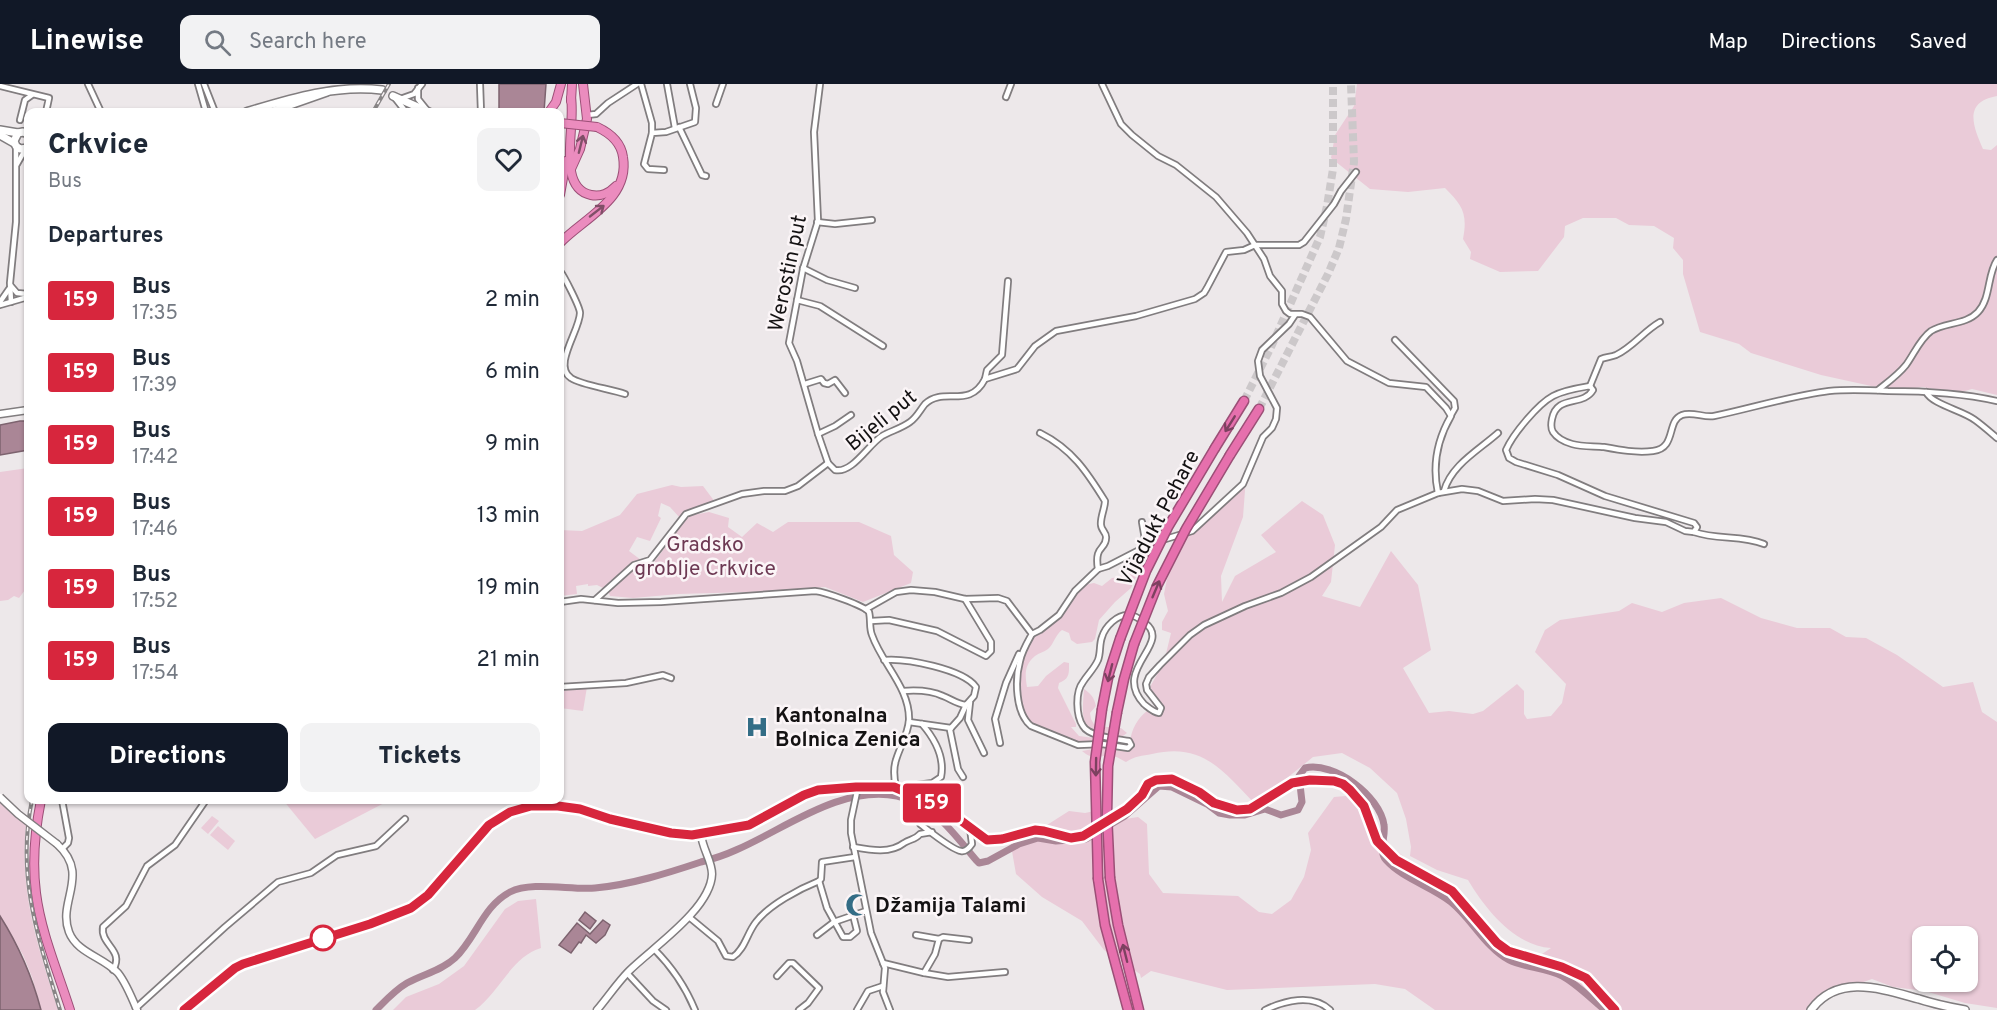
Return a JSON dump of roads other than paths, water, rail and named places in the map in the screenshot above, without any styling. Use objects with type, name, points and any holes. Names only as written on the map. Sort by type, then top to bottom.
[{"type":"highway","points":[[552,108],[561,84]]},
{"type":"highway","points":[[564,170],[572,84]]},
{"type":"highway","points":[[570,170],[580,149],[587,115],[583,84]]},
{"type":"highway","points":[[571,98],[573,116],[570,170],[577,188],[592,196],[599,196],[617,185],[623,171]]},
{"type":"highway","points":[[564,123],[597,127],[609,134],[618,144],[623,158],[623,171],[619,186],[606,205],[564,239]]},
{"type":"highway","name":"Vijadukt Pehare","points":[[1128,1010],[1106,925],[1098,879],[1095,762],[1102,709],[1120,639],[1146,571],[1168,526],[1244,401]]},
{"type":"highway","name":"Vijadukt Pehare","points":[[1139,1010],[1118,926],[1110,878],[1107,814],[1108,766],[1117,712],[1134,644],[1157,586],[1186,530],[1259,409]]},
{"type":"highway","points":[[40,804],[35,840],[36,893],[48,943],[70,1010]]},
{"type":"main road","points":[[281,108],[350,85]]},
{"type":"main road","points":[[259,108],[325,88],[350,85],[382,90]]},
{"type":"main road","points":[[396,98],[420,108]]},
{"type":"main road","points":[[0,130],[24,133]]},
{"type":"main road","points":[[15,145],[14,138],[18,133]]},
{"type":"main road","points":[[0,135],[20,149],[24,149]]},
{"type":"main road","points":[[184,1010],[243,964],[370,924],[411,908],[428,895],[489,825],[518,809],[531,806],[574,808],[682,835],[701,834],[749,825],[804,795],[818,790],[898,788],[923,804],[944,808],[987,840],[1002,839],[1035,830],[1065,838],[1078,838],[1127,809],[1142,795],[1148,784],[1156,780],[1172,779],[1199,792],[1214,803],[1237,810],[1250,809],[1292,783],[1310,780],[1334,781],[1343,784],[1364,806],[1377,841],[1389,854],[1403,865],[1452,891],[1497,943],[1508,951],[1562,967],[1586,978],[1615,1010]]},
{"type":"main road","points":[[1811,1010],[1818,1000],[1852,986],[1875,988],[1960,1009]]},
{"type":"street","points":[[88,84],[99,108]]},
{"type":"street","points":[[198,84],[205,108]]},
{"type":"street","points":[[204,84],[213,108]]},
{"type":"street","points":[[480,84],[481,108]]},
{"type":"street","points":[[626,84],[629,90]]},
{"type":"street","points":[[587,115],[596,114],[608,103],[639,84],[652,123],[652,133],[644,164],[648,169],[664,170]]},
{"type":"street","points":[[667,84],[677,127],[702,174],[706,176]]},
{"type":"street","points":[[652,133],[666,132],[695,122],[696,108],[690,84]]},
{"type":"street","points":[[716,104],[723,84]]},
{"type":"street","name":"Werostin put","points":[[820,84],[814,132],[817,222],[803,268],[789,343],[805,384],[828,463]]},
{"type":"street","points":[[1006,98],[1011,84]]},
{"type":"street","points":[[1102,84],[1121,124],[1158,156],[1176,165],[1216,197],[1264,259],[1270,276],[1282,291],[1283,307],[1290,314],[1310,317],[1340,354],[1355,367],[1389,383],[1426,387],[1451,415]]},
{"type":"street","points":[[0,86],[49,98],[47,108]]},
{"type":"street","points":[[403,108],[396,98],[414,94],[420,86]]},
{"type":"street","points":[[420,86],[417,93],[419,102],[425,108]]},
{"type":"street","points":[[20,120],[25,100],[32,95]]},
{"type":"street","points":[[10,302],[16,222],[15,145]]},
{"type":"street","points":[[16,166],[24,154]]},
{"type":"street","name":"Bijeli put","points":[[595,600],[634,565],[650,560],[686,514],[742,494],[785,491],[798,486],[828,463],[839,471],[849,468],[883,436],[913,421],[929,401],[938,398],[963,397],[980,388],[984,379],[1017,369],[1035,346],[1056,331],[1136,316],[1195,299],[1208,288],[1226,252],[1244,250],[1255,245],[1293,246],[1304,242],[1356,172]]},
{"type":"street","points":[[817,222],[835,224],[872,220]]},
{"type":"street","points":[[1878,390],[1900,372],[1930,332],[1941,326],[1969,319],[1977,313],[1985,299],[1992,270],[1997,260]]},
{"type":"street","points":[[803,268],[827,280],[855,288]]},
{"type":"street","points":[[564,279],[580,314],[564,364]]},
{"type":"street","points":[[984,379],[987,370],[1002,355],[1008,281]]},
{"type":"street","points":[[10,286],[15,292],[24,294]]},
{"type":"street","points":[[0,304],[10,286]]},
{"type":"street","points":[[0,304],[24,297]]},
{"type":"street","points":[[797,300],[820,306],[883,346]]},
{"type":"street","points":[[1000,743],[995,718],[998,706],[1019,654],[1032,634],[1059,615],[1075,591],[1098,569],[1146,545],[1192,531],[1243,484],[1263,437],[1272,428],[1276,419],[1277,408],[1260,376],[1258,361],[1262,350],[1289,324],[1295,315]]},
{"type":"street","points":[[1660,322],[1647,329],[1636,341],[1614,356],[1601,359],[1590,386],[1593,390],[1586,397],[1561,404],[1551,421],[1551,430],[1558,438],[1573,445],[1628,452],[1656,451],[1664,448],[1676,420],[1682,415],[1710,416],[1793,397],[1831,391],[1926,392],[1997,401]]},
{"type":"street","points":[[1395,340],[1454,401],[1455,408],[1442,432],[1437,450],[1436,461],[1441,492]]},
{"type":"street","points":[[564,371],[577,381],[625,394]]},
{"type":"street","points":[[805,384],[821,379],[828,384],[835,380],[845,393]]},
{"type":"street","points":[[1590,386],[1556,394],[1547,399],[1512,437],[1506,450],[1509,458],[1558,475],[1605,496],[1694,523],[1697,527],[1694,532]]},
{"type":"street","points":[[1926,392],[1930,398],[1975,420],[1997,438]]},
{"type":"street","points":[[0,414],[24,411]]},
{"type":"street","points":[[818,434],[851,415]]},
{"type":"street","points":[[1040,433],[1056,441],[1076,459],[1105,501],[1100,524],[1107,537],[1096,557],[1098,569]]},
{"type":"street","points":[[1441,492],[1463,460],[1498,433]]},
{"type":"street","points":[[1023,650],[1018,670],[1018,691],[1023,717],[1030,726],[1078,745],[1101,744],[1128,748],[1131,745],[1130,741],[1088,732],[1079,719],[1080,686],[1100,657],[1103,634],[1116,620],[1129,615],[1138,618],[1151,629],[1153,634],[1151,644],[1137,664],[1135,671],[1135,689],[1146,706],[1153,712],[1159,713],[1161,708],[1147,690],[1146,684],[1149,677],[1190,635],[1204,625],[1245,606],[1281,593],[1311,577],[1381,527],[1397,510],[1441,492],[1462,489],[1478,491],[1503,501],[1553,500],[1635,518],[1666,522],[1684,531],[1747,539],[1764,544]]},
{"type":"street","points":[[1142,522],[1146,545]]},
{"type":"street","points":[[866,609],[896,592],[911,590],[964,598],[989,597],[1007,601],[1032,634]]},
{"type":"street","points":[[564,601],[581,599],[618,603],[661,602],[815,591],[825,593],[866,609],[871,621],[872,636],[903,692],[909,722],[895,763],[898,788],[932,783],[941,777],[939,752],[933,738],[922,724]]},
{"type":"street","points":[[871,621],[889,620],[937,631],[986,656],[991,651],[991,642],[964,598]]},
{"type":"street","points":[[884,660],[902,660],[936,666],[963,675],[972,682],[976,687],[974,696],[951,728]]},
{"type":"street","points":[[564,687],[627,683],[663,675],[671,678]]},
{"type":"street","points":[[903,692],[918,690],[931,692],[961,705],[968,703]]},
{"type":"street","points":[[968,703],[968,720],[984,753]]},
{"type":"street","points":[[909,722],[951,728]]},
{"type":"street","points":[[951,728],[957,764],[963,777]]},
{"type":"street","points":[[857,790],[851,820],[853,847],[871,933],[883,963],[883,992],[890,1010]]},
{"type":"street","points":[[0,797],[60,847],[70,861],[73,879],[66,916],[69,934],[81,948],[113,969],[120,977],[137,1009],[278,882],[311,873],[331,857],[376,846],[405,819]]},
{"type":"street","points":[[60,847],[68,843],[69,838],[63,804]]},
{"type":"street","points":[[113,969],[117,958],[104,937],[103,927],[126,906],[147,866],[175,845],[203,804]]},
{"type":"street","points":[[923,804],[920,824],[958,850],[966,850],[972,844],[970,828]]},
{"type":"street","points":[[853,847],[872,850],[900,848],[905,842],[915,840],[920,834],[932,832]]},
{"type":"street","points":[[597,1010],[627,973],[689,917],[707,891],[712,871],[702,844],[701,834]]},
{"type":"street","points":[[682,835],[697,839],[702,844]]},
{"type":"street","points":[[853,915],[858,929],[850,937],[843,937],[826,908],[819,881],[823,861],[855,857]]},
{"type":"street","points":[[689,917],[718,941],[726,956],[733,957],[740,951],[759,919],[792,893],[819,881]]},
{"type":"street","points":[[817,935],[834,922],[866,911]]},
{"type":"street","points":[[916,935],[939,939],[943,937],[969,940]]},
{"type":"street","points":[[924,973],[935,954],[939,939]]},
{"type":"street","points":[[654,949],[684,987],[695,1010]]},
{"type":"street","points":[[777,976],[786,965],[793,963],[819,988],[808,1003],[799,1010]]},
{"type":"street","points":[[883,963],[948,977],[1005,972]]},
{"type":"street","points":[[627,973],[653,1001],[666,1010]]},
{"type":"street","points":[[857,1010],[868,991],[883,986]]},
{"type":"street","points":[[1264,1010],[1293,999],[1324,1005],[1330,1010]]},
{"type":"waterway","points":[[376,1010],[403,986],[444,966],[455,958],[493,905],[510,892],[540,886],[595,888],[649,878],[728,854],[813,811],[855,797],[876,794],[897,796],[922,806],[942,821],[979,863],[988,861],[1019,844],[1038,838],[1056,841],[1086,839],[1125,816],[1159,786],[1172,787],[1207,804],[1219,813],[1245,815],[1265,809],[1281,815],[1298,810],[1302,802],[1299,776],[1305,768],[1317,767],[1342,775],[1365,792],[1374,803],[1381,814],[1384,825],[1382,848],[1384,856],[1393,867],[1451,902],[1500,954],[1514,962],[1562,976],[1579,987],[1605,1010]]},
{"type":"tunnel","points":[[1244,401],[1272,345],[1320,237],[1333,169],[1333,84]]},
{"type":"tunnel","points":[[1259,409],[1339,248],[1346,219],[1354,162],[1351,84]]},
{"type":"railway","points":[[375,108],[389,84]]},
{"type":"railway","points":[[31,804],[28,828],[28,880],[37,932],[60,1010]]},
{"type":"place","name":"Kantonalna Bolnica Zenica","points":[[757,727]]},
{"type":"place","name":"Džamija Talami","points":[[857,905]]},
{"type":"park label","name":"Gradsko groblje Crkvice","points":[[705,556]]}]
